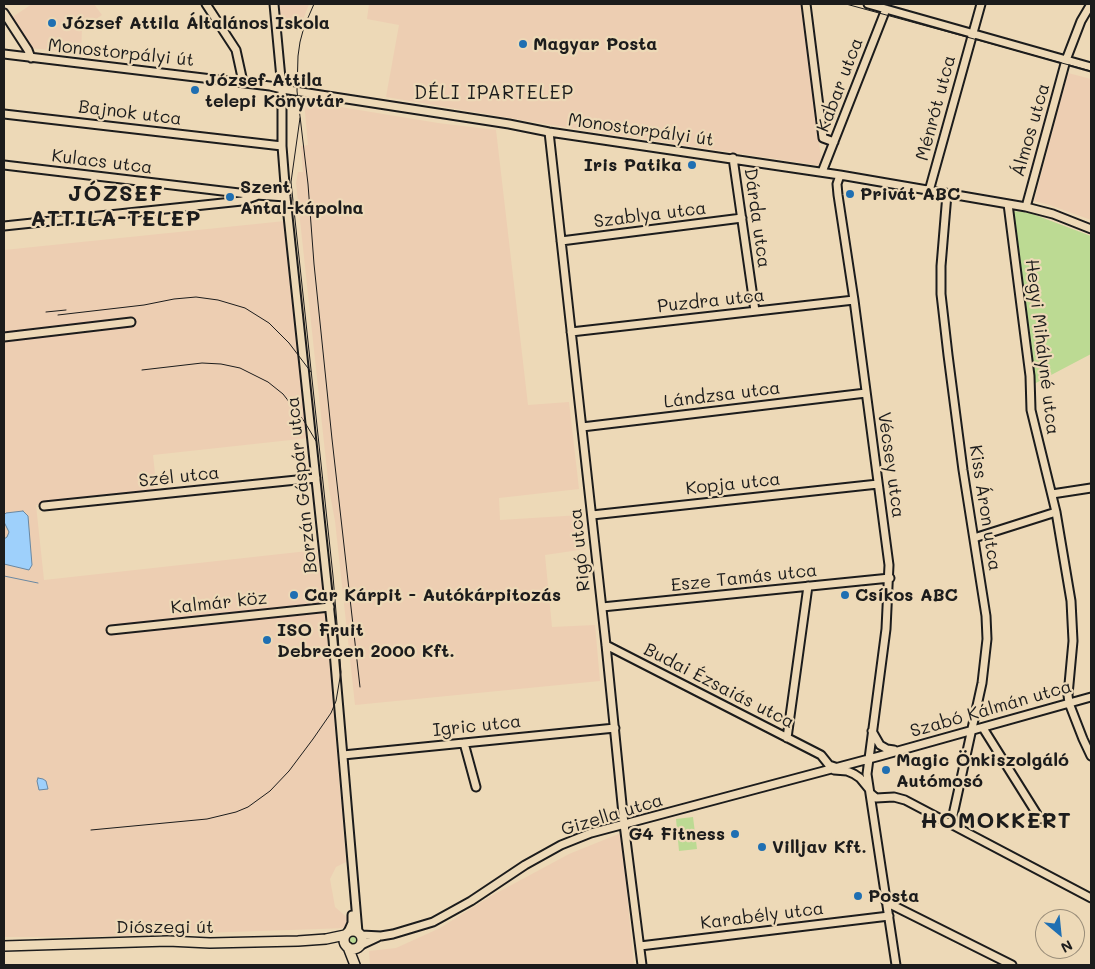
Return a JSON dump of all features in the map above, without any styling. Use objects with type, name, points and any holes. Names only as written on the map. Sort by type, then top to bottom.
[{"type":"main road","points":[[351,931],[360,933],[362,938],[356,965],[347,940],[351,931]]},
{"type":"main road","points":[[347,940],[351,948],[359,946]]},
{"type":"main road","name":"Diószegi út","points":[[4,946],[168,941],[210,943],[347,940]]},
{"type":"street","points":[[206,4],[236,50],[243,82]]},
{"type":"street","name":"Borzán Gáspár utca","points":[[274,4],[282,89],[282,146],[286,197],[330,607],[353,877],[360,933]]},
{"type":"street","points":[[806,4],[823,138],[834,142]]},
{"type":"street","points":[[868,4],[1091,67]]},
{"type":"street","name":"Ménrót utca","points":[[929,191],[972,33],[982,4]]},
{"type":"street","name":"Álmos utca","points":[[1026,207],[1066,60],[1081,21],[1091,4]]},
{"type":"street","name":"Kabar utca","points":[[822,172],[886,9]]},
{"type":"street","points":[[4,13],[28,50],[31,58]]},
{"type":"street","name":"Monostorpályi út","points":[[4,54],[243,82],[549,132],[822,172],[1026,207],[1053,214],[1091,228]]},
{"type":"street","name":"Bajnok utca","points":[[4,114],[282,146]]},
{"type":"street","name":"Rigó utca","points":[[549,132],[624,824],[642,965]]},
{"type":"street","name":"Dárda utca","points":[[733,158],[755,311]]},
{"type":"street","name":"Kulacs utca","points":[[4,165],[256,196],[286,197]]},
{"type":"street","name":"Vécsey utca","points":[[840,175],[838,195],[854,300],[890,578],[886,629],[867,774],[874,809],[896,965]]},
{"type":"street","name":"Kiss Áron utca","points":[[947,194],[941,266],[942,294],[949,365],[986,616],[987,638],[982,683],[951,824]]},
{"type":"street","points":[[4,226],[242,201],[256,196]]},
{"type":"street","name":"Hegyi Mihályné utca","points":[[1008,204],[1030,376],[1031,410],[1056,512],[1071,600],[1073,622],[1072,659],[1068,689],[1069,703],[1082,739],[1091,756]]},
{"type":"street","name":"Szablya utca","points":[[561,241],[742,218]]},
{"type":"street","name":"Puzdra utca","points":[[571,332],[854,300]]},
{"type":"street","points":[[4,337],[130,322]]},
{"type":"street","name":"Lándzsa utca","points":[[582,427],[866,393]]},
{"type":"street","name":"Szél utca","points":[[44,506],[316,478]]},
{"type":"street","name":"Kopja utca","points":[[592,515],[878,484]]},
{"type":"street","points":[[1052,494],[1091,488]]},
{"type":"street","points":[[974,538],[1056,512]]},
{"type":"street","name":"Esze Tamás utca","points":[[602,608],[890,578]]},
{"type":"street","points":[[787,738],[808,586]]},
{"type":"street","name":"Kalmár köz","points":[[111,630],[330,607]]},
{"type":"street","name":"Budai Ézsaiás utca","points":[[606,645],[823,757],[829,765],[835,767]]},
{"type":"street","name":"Szabó Kálmán utca","points":[[868,759],[1091,697]]},
{"type":"street","name":"Igric utca","points":[[343,754],[615,728]]},
{"type":"street","points":[[983,728],[1040,819]]},
{"type":"street","name":"Szabó Kálmán utca","points":[[872,729],[880,745],[887,749],[900,750]]},
{"type":"street","points":[[464,743],[476,787]]},
{"type":"street","points":[[818,755],[824,770],[847,771],[854,774],[860,778],[876,798],[894,797],[905,800],[1091,898]]},
{"type":"street","name":"Gizella utca","points":[[359,946],[381,936],[433,922],[471,901],[525,865],[561,845],[591,833],[868,759]]},
{"type":"street","points":[[874,809],[877,802],[885,798]]},
{"type":"street","name":"Borzán Gáspár utca","points":[[347,940],[352,923],[353,877]]},
{"type":"street","points":[[886,902],[1012,965]]},
{"type":"street","name":"Karabély utca","points":[[640,946],[888,916]]},
{"type":"street","name":"Gizella utca","points":[[360,933],[381,936]]},
{"type":"shaded area","name":"József Attila Általános Iskola","points":[[32,4],[94,4],[102,15],[82,29],[81,53],[30,48],[11,18]]},
{"type":"shaded area","points":[[278,4],[309,4],[303,20],[280,21]]},
{"type":"shaded area","points":[[369,4],[801,4],[822,166],[545,124],[386,97],[399,25],[367,19]]},
{"type":"shaded area","points":[[1068,73],[1091,79],[1091,220],[1034,201]]},
{"type":"shaded area","points":[[304,101],[438,123],[496,130],[528,405],[569,402],[579,489],[499,498],[500,520],[581,515],[586,549],[545,555],[552,627],[595,625],[600,681],[355,705],[335,521],[329,489],[296,183],[298,172],[303,172],[301,146],[308,145]]},
{"type":"shaded area","points":[[285,221],[309,438],[153,455],[157,492],[36,505],[44,580],[317,550],[325,611],[346,862],[336,867],[330,879],[335,907],[350,920],[348,928],[83,937],[4,937],[4,250]]},
{"type":"shaded area","points":[[621,833],[634,965],[370,965],[369,951],[396,948],[440,928],[491,896],[569,854]]},
{"type":"green space","points":[[1013,211],[1030,213],[1091,236],[1091,354],[1034,384]]},
{"type":"green space","points":[[693,817],[697,849],[679,851],[676,819]]},
{"type":"green space","points":[[351,934],[355,934],[359,940],[355,946],[351,946],[347,942],[347,938]]},
{"type":"water","points":[[23,511],[28,516],[32,565],[29,570],[4,564],[4,539],[9,532],[4,522],[4,515],[6,513]]},
{"type":"water","points":[[38,778],[46,781],[48,789],[39,790]]},
{"type":"waterway","points":[[4,576],[38,583]]},
{"type":"railway","points":[[314,4],[300,42],[297,91],[308,184],[314,264],[332,439],[360,687]]},
{"type":"railway","points":[[846,4],[1091,71]]},
{"type":"railway","points":[[91,830],[207,819],[248,807],[270,791],[289,771],[331,713],[336,701],[341,672],[333,576],[291,182],[300,118]]},
{"type":"railway","points":[[58,315],[144,305],[174,299],[196,297],[218,300],[245,308],[269,323],[289,343],[311,372]]},
{"type":"railway","points":[[46,312],[66,310]]},
{"type":"railway","points":[[142,370],[202,363],[240,368],[268,382],[283,394],[304,421],[316,441]]},
{"type":"place","name":"József Attila Általános Iskola","points":[[52,23]]},
{"type":"place","name":"Magyar Posta","points":[[523,44]]},
{"type":"place","name":"József Attila telepi Könyvtár","points":[[195,90]]},
{"type":"place","name":"Iris Patika","points":[[692,165]]},
{"type":"place","name":"Privát ABC","points":[[850,194]]},
{"type":"place","name":"Szent Antal-kápolna","points":[[230,197]]},
{"type":"place","name":"Car Kárpit - Autókárpitozás","points":[[294,595]]},
{"type":"place","name":"Csíkos ABC","points":[[845,595]]},
{"type":"place","name":"ISO Fruit Debrecen 2000 Kft.","points":[[267,640]]},
{"type":"place","name":"Magic Önkiszolgáló Autómosó","points":[[886,770]]},
{"type":"place","name":"G4 Fitness","points":[[735,834]]},
{"type":"place","name":"Villjav Kft.","points":[[762,847]]},
{"type":"place","name":"Posta","points":[[858,896]]},
{"type":"district","name":"DÉLI IPARTELEP","points":[[494,93]]},
{"type":"district","name":"JÓZSEF ATTILA-TELEP","points":[[116,206]]},
{"type":"district","name":"HOMOKKERT","points":[[996,821]]}]
